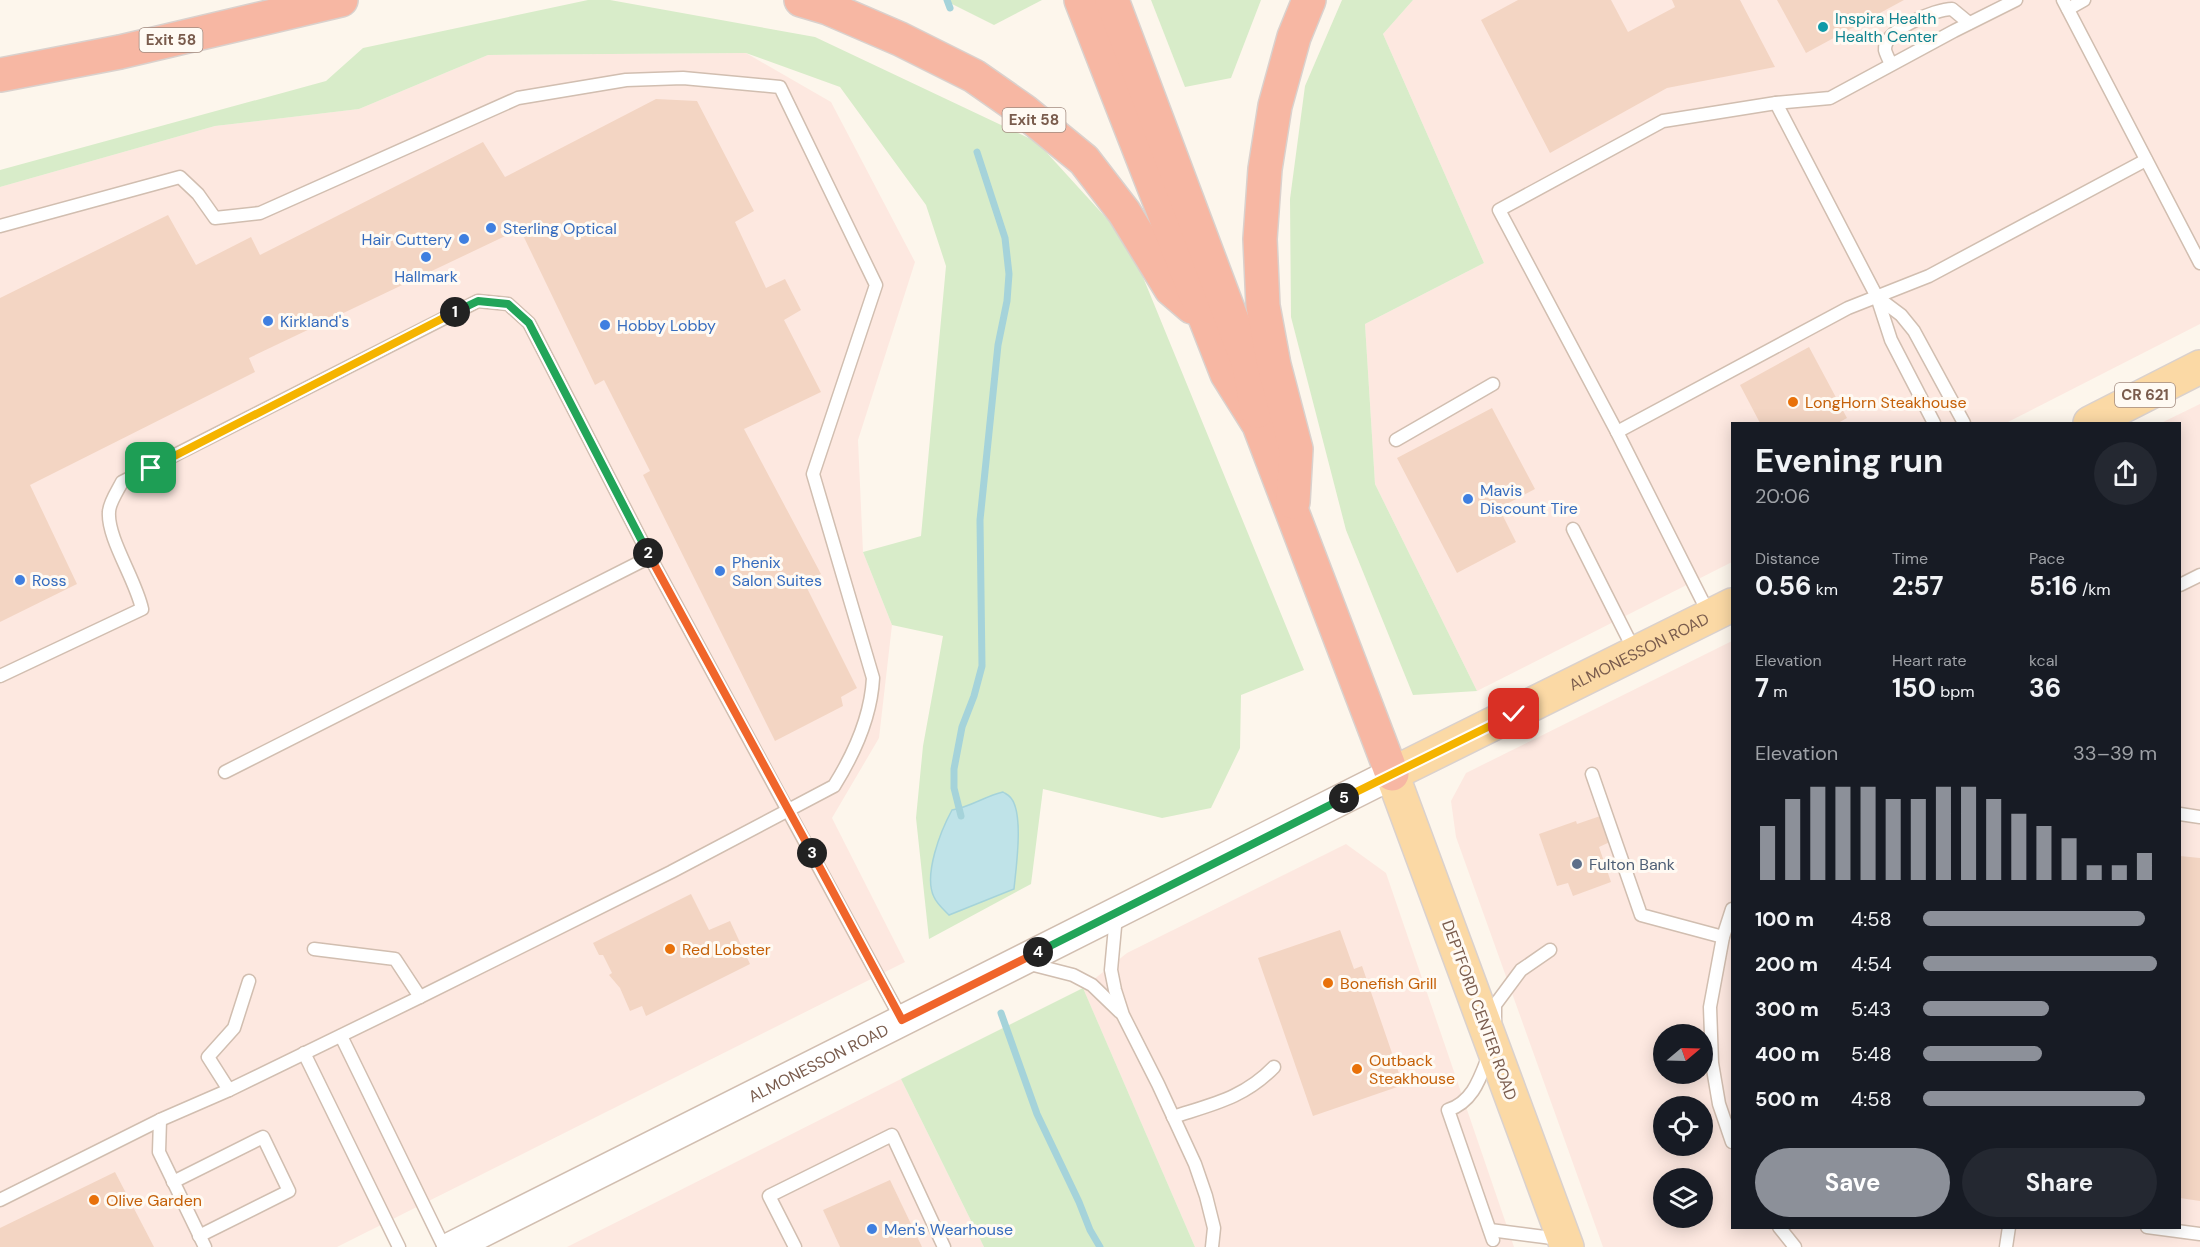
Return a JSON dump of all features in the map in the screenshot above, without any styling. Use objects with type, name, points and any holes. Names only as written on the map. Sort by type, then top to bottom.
[{"type":"highway","points":[[0,75],[266,0]]},
{"type":"highway","name":"Exit 58","points":[[0,75],[120,52],[341,0]]},
{"type":"highway","name":"Exit 58","points":[[801,0],[910,44],[974,76],[1024,111],[1084,160],[1124,212],[1171,289],[1204,318]]},
{"type":"highway","name":"Exit 58","points":[[1081,0],[1227,374],[1259,425]]},
{"type":"highway","points":[[1112,0],[1249,364],[1259,425],[1392,774]]},
{"type":"highway","points":[[1292,512],[1296,449],[1274,365],[1263,306],[1260,239],[1265,169],[1275,106],[1293,37],[1309,0]]},
{"type":"main road","name":"CR 621","points":[[2092,422],[2200,367]]},
{"type":"main road","name":"ALMONESSON ROAD","points":[[1392,774],[1721,611]]},
{"type":"main road","name":"DEPTFORD CENTER ROAD","points":[[1392,774],[1565,1244]]},
{"type":"street","name":"ALMONESSON ROAD","points":[[452,1247],[1392,774]]},
{"type":"lane","points":[[1721,611],[1617,432],[1499,210],[1663,121],[1776,103],[1830,98],[2016,0]]},
{"type":"lane","points":[[2084,0],[2065,5],[2200,263]]},
{"type":"lane","points":[[1891,64],[1885,50],[1887,40],[1903,27],[1942,9],[1952,9],[1969,23]]},
{"type":"lane","points":[[0,226],[180,177],[198,194],[215,218],[260,213],[518,98],[626,80],[683,78],[780,87],[876,285],[813,474],[873,678],[872,697],[849,761],[834,786],[671,873],[420,998],[229,1090],[160,1120],[0,1200]]},
{"type":"lane","points":[[1776,103],[1877,297],[1891,340],[1933,422]]},
{"type":"lane","points":[[1617,432],[1848,308],[1929,276],[2146,160]]},
{"type":"lane","points":[[1877,297],[1901,315],[1914,331],[1963,422]]},
{"type":"lane","points":[[0,676],[142,609],[139,592],[113,535],[108,511],[122,482],[478,301],[508,304],[529,323],[650,557],[902,1020]]},
{"type":"lane","points":[[1396,440],[1492,384]]},
{"type":"lane","points":[[1573,529],[1636,653]]},
{"type":"lane","points":[[225,772],[650,557]]},
{"type":"lane","points":[[2181,584],[2200,575]]},
{"type":"lane","points":[[1592,774],[1641,915],[1672,921],[1723,937]]},
{"type":"lane","points":[[2181,814],[2200,817]]},
{"type":"lane","points":[[1731,912],[1723,937],[1710,1006],[1712,1063],[1719,1104],[1731,1139]]},
{"type":"lane","points":[[1116,913],[1110,970],[1123,1015],[1195,1164],[1214,1228],[1212,1247]]},
{"type":"lane","points":[[314,949],[395,959],[420,998]]},
{"type":"lane","points":[[1550,950],[1521,970],[1495,1005],[1493,1046],[1474,1093],[1455,1108],[1448,1110],[1491,1235],[1565,1244]]},
{"type":"lane","points":[[1020,961],[1073,975],[1092,985],[1123,1015]]},
{"type":"lane","points":[[229,1090],[208,1057],[234,1028],[249,981]]},
{"type":"lane","points":[[341,1035],[444,1247]]},
{"type":"lane","points":[[304,1053],[399,1247]]},
{"type":"lane","points":[[1173,1117],[1230,1098],[1259,1083],[1274,1067]]},
{"type":"lane","points":[[160,1120],[159,1152],[173,1182],[202,1241],[289,1191],[263,1137],[173,1182]]},
{"type":"lane","points":[[795,1247],[769,1196],[892,1135],[944,1247]]},
{"type":"lane","points":[[1781,1229],[1795,1247]]},
{"type":"lane","points":[[2006,1247],[2009,1229]]},
{"type":"lane","points":[[2162,1229],[2200,1234]]},
{"type":"shaded area","points":[[1413,0],[2200,0],[2200,324],[2008,422],[1731,422],[1731,563],[1477,691],[1375,484],[1365,324],[1484,263],[1383,34]]},
{"type":"shaded area","points":[[746,53],[831,102],[915,262],[858,440],[863,552],[892,625],[879,738],[832,818],[905,962],[337,1247],[0,1247],[0,187],[215,126],[359,109],[488,55]]},
{"type":"shaded area","points":[[2200,404],[2200,1247],[1603,1247],[1456,837],[1451,801],[1466,773],[1731,641],[1731,1229],[2181,1229],[2181,422],[2163,422]]},
{"type":"shaded area","points":[[1346,844],[1386,873],[1514,1247],[1195,1247],[1083,988],[1127,953]]},
{"type":"shaded area","points":[[901,1079],[984,1247],[567,1247]]},
{"type":"green space","points":[[588,0],[610,0],[815,37],[1037,142],[1129,243],[1304,670],[1241,695],[1240,748],[1211,808],[1162,818],[1043,789],[1031,884],[929,939],[916,818],[923,746],[943,636],[892,625],[863,552],[921,536],[946,266],[926,205],[840,87],[746,53],[488,55],[359,109],[215,126],[0,187],[0,170],[326,81],[363,48]]},
{"type":"green space","points":[[944,0],[1042,0],[994,25]]},
{"type":"green space","points":[[1151,0],[1261,0],[1231,78],[1185,87]]},
{"type":"green space","points":[[1342,0],[1413,0],[1383,34],[1484,263],[1365,324],[1375,484],[1477,691],[1413,695],[1346,530],[1291,317],[1290,199],[1305,86]]},
{"type":"green space","points":[[1083,988],[1195,1247],[984,1247],[901,1079]]},
{"type":"water","points":[[1003,792],[1011,798],[1017,816],[1018,842],[1014,889],[949,915],[937,902],[931,888],[932,865],[943,829],[952,810]]},
{"type":"building","points":[[1518,0],[1611,0],[1628,32],[1675,7],[1672,0],[1740,0],[1775,67],[1667,88],[1550,153],[1481,20]]},
{"type":"building","name":"Inspira Health Health Center","points":[[1777,0],[1904,0],[1806,53]]},
{"type":"building","points":[[656,99],[697,101],[754,211],[735,222],[766,288],[785,279],[801,310],[784,320],[821,392],[744,429],[821,574],[804,582],[857,688],[841,697],[843,706],[775,741],[643,475],[650,471],[604,380],[595,385],[520,229],[249,358],[255,372],[30,485],[77,584],[0,622],[0,298],[168,215],[196,265],[251,237],[260,255],[483,142],[505,177]]},
{"type":"building","name":"LongHorn Steakhouse","points":[[1809,347],[1847,418],[1840,422],[1759,422],[1740,385]]},
{"type":"building","name":"Mavis Discount Tire","points":[[1492,408],[1535,489],[1499,508],[1516,542],[1457,573],[1397,458]]},
{"type":"building","name":"Fulton Bank","points":[[1609,813],[1610,842],[1599,847],[1611,882],[1573,896],[1568,883],[1557,886],[1539,834],[1576,821],[1577,824]]},
{"type":"building","points":[[2181,856],[2200,858],[2200,1201],[2181,1198]]},
{"type":"building","name":"Red Lobster","points":[[691,894],[709,930],[730,921],[750,964],[646,1016],[642,1006],[630,1011],[620,988],[609,975],[612,973],[603,955],[599,955],[593,943]]},
{"type":"building","points":[[1340,930],[1354,969],[1362,966],[1403,1085],[1313,1116],[1258,958]]},
{"type":"building","name":"Olive Garden","points":[[115,1172],[154,1247],[0,1247],[0,1228]]},
{"type":"building","name":"Men's Wearhouse","points":[[890,1180],[922,1247],[840,1247],[823,1210]]},
{"type":"waterway","points":[[947,0],[950,8]]},
{"type":"waterway","points":[[961,816],[954,788],[954,769],[962,727],[982,666],[980,520],[998,345],[1007,301],[1009,274],[1005,238],[977,152]]},
{"type":"waterway","points":[[1001,1013],[1037,1114],[1100,1247]]},
{"type":"place","name":"Inspira Health Health Center","points":[[1823,27]]},
{"type":"place","name":"Sterling Optical","points":[[491,228]]},
{"type":"place","name":"Hair Cuttery","points":[[464,239]]},
{"type":"place","name":"Hallmark","points":[[426,257]]},
{"type":"place","name":"Kirkland's","points":[[268,321]]},
{"type":"place","name":"Hobby Lobby","points":[[605,325]]},
{"type":"place","name":"LongHorn Steakhouse","points":[[1793,402]]},
{"type":"place","name":"Mavis Discount Tire","points":[[1468,499]]},
{"type":"place","name":"Phenix Salon Suites","points":[[720,571]]},
{"type":"place","name":"Ross","points":[[20,580]]},
{"type":"place","name":"Fulton Bank","points":[[1577,864]]},
{"type":"place","name":"Red Lobster","points":[[670,949]]},
{"type":"place","name":"Bonefish Grill","points":[[1328,983]]},
{"type":"place","name":"Outback Steakhouse","points":[[1357,1069]]},
{"type":"place","name":"Olive Garden","points":[[94,1200]]},
{"type":"place","name":"Men's Wearhouse","points":[[872,1229]]},
{"type":"route","points":[[151,468],[478,301],[508,304],[529,323],[650,557],[902,1020],[1514,714]]}]
